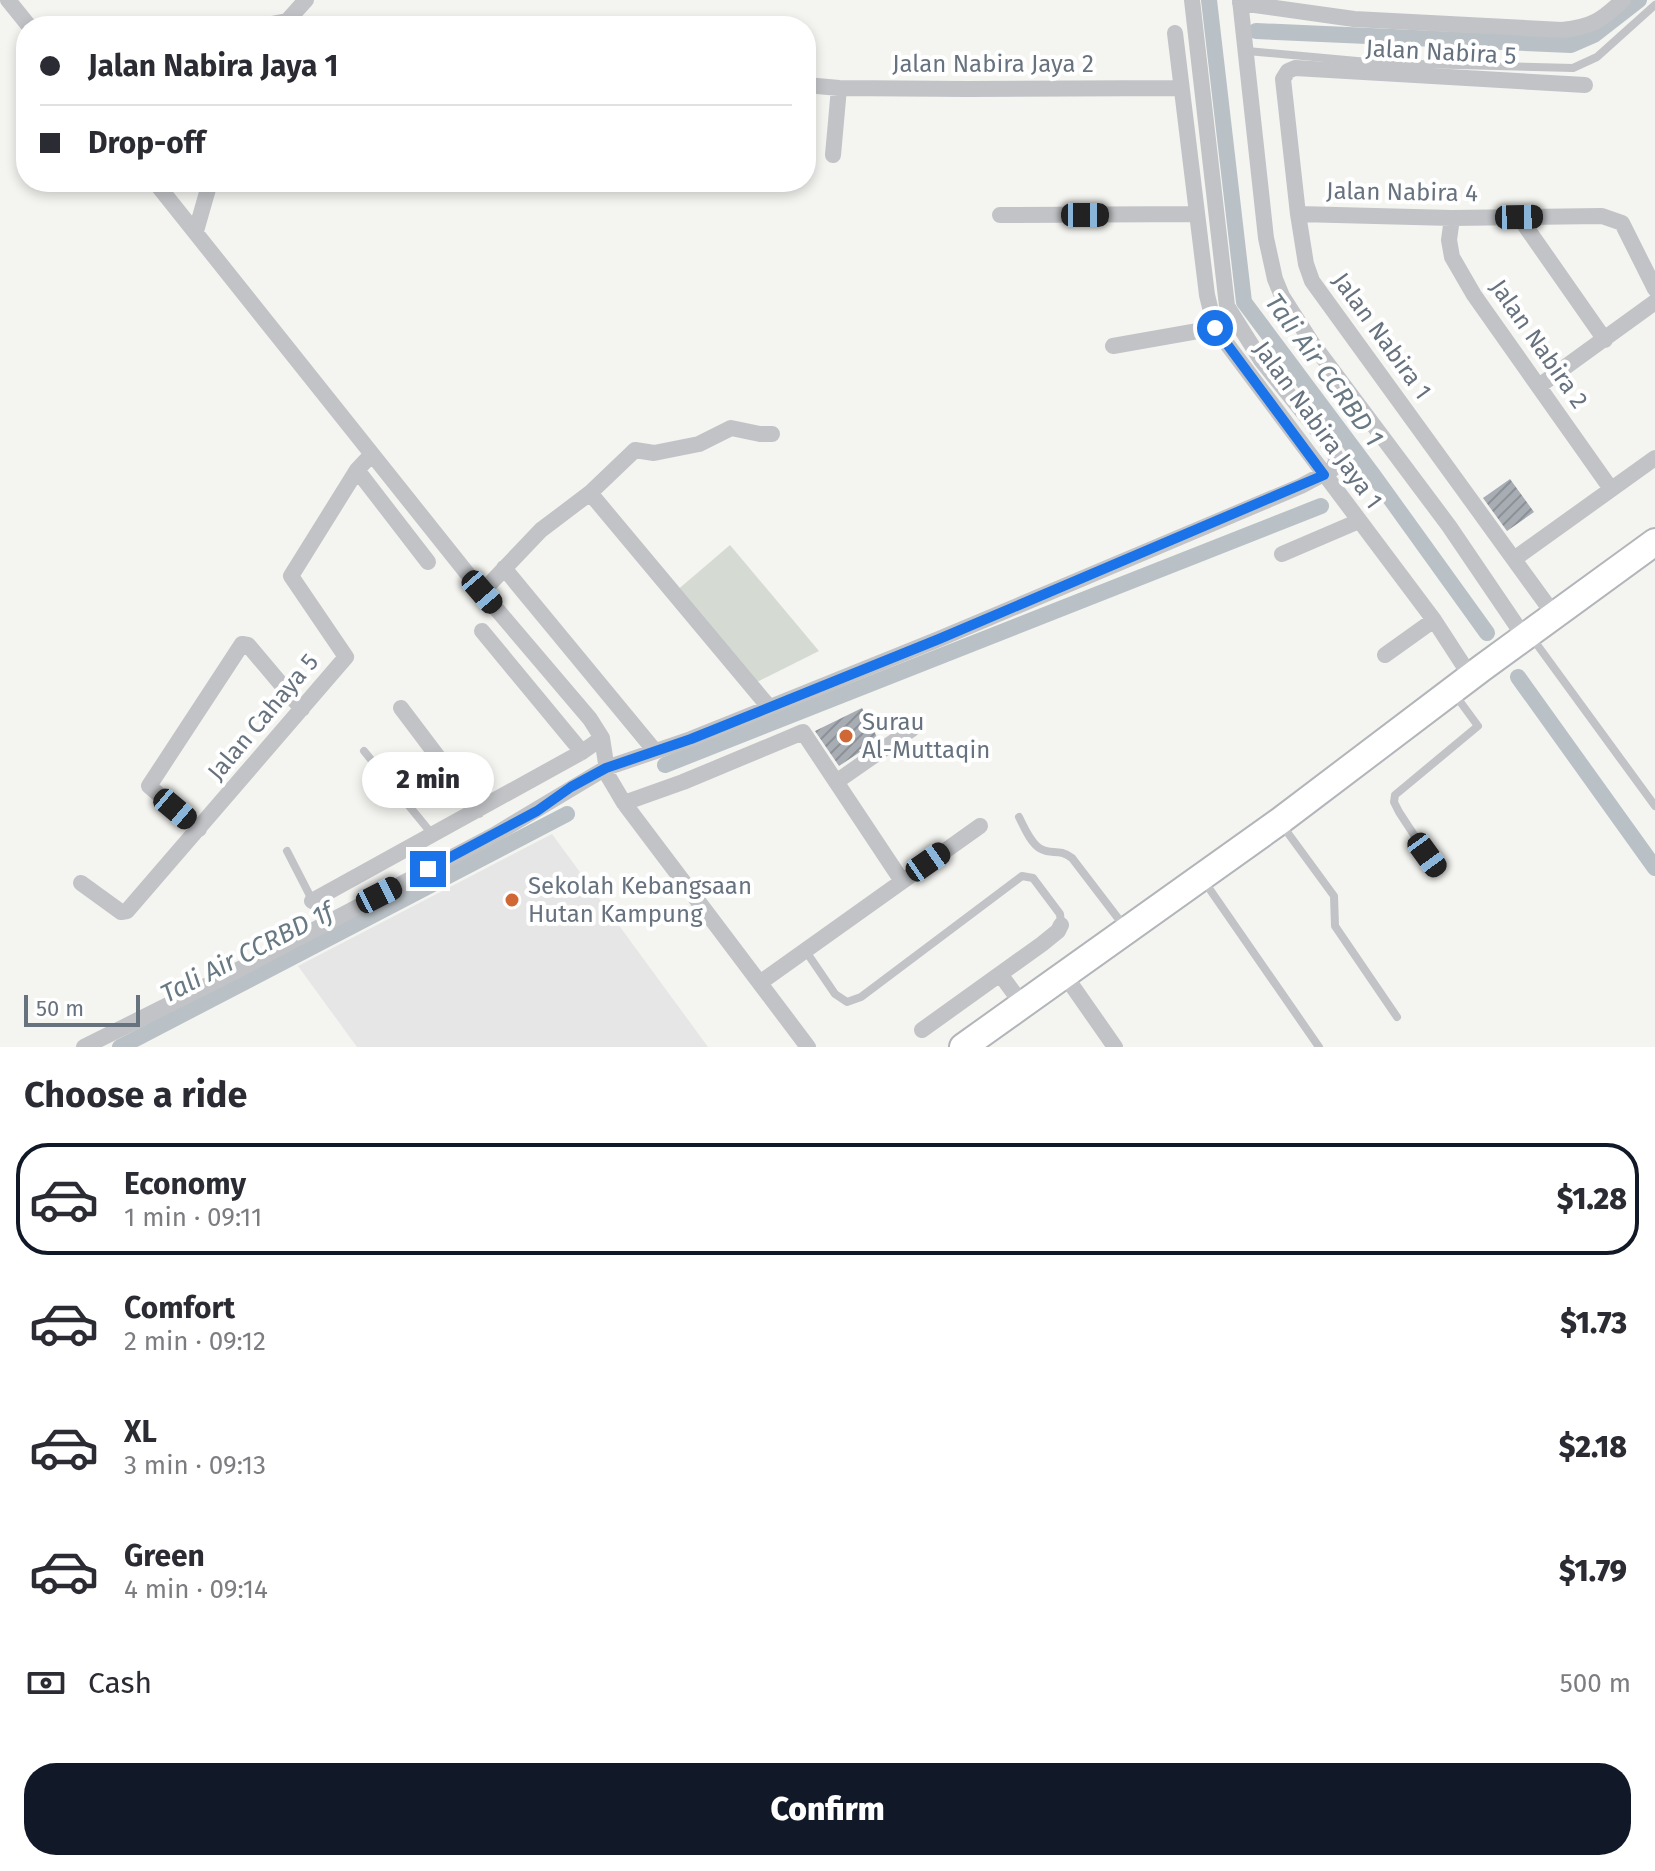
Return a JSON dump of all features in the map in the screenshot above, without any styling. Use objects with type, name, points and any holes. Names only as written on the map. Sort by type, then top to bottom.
[{"type":"main road","points":[[963,1047],[1280,821],[1655,542]]},
{"type":"street","points":[[8,0],[21,16]]},
{"type":"street","points":[[292,16],[306,0]]},
{"type":"street","points":[[84,1047],[494,835],[606,768],[691,739],[953,633],[1324,475],[1337,464],[1334,452],[1261,360],[1227,306],[1192,0]]},
{"type":"street","points":[[1521,641],[1465,549],[1312,343],[1282,296],[1266,238],[1240,1],[1354,19],[1562,30],[1590,26],[1623,0]]},
{"type":"street","name":"Jalan Nabira Jaya 1","points":[[1175,33],[1210,312],[1215,328],[1434,620],[1469,679]]},
{"type":"street","name":"Jalan Nabira 5","points":[[1295,68],[1585,85]]},
{"type":"street","name":"Jalan Nabira 1","points":[[1295,68],[1288,71],[1283,79],[1298,214],[1312,281],[1555,616]]},
{"type":"street","name":"Jalan Nabira Jaya 2","points":[[816,86],[1181,88]]},
{"type":"street","points":[[833,155],[839,88]]},
{"type":"street","points":[[163,192],[482,592],[590,719],[602,738],[606,768],[624,803],[808,1047]]},
{"type":"street","points":[[196,231],[207,192]]},
{"type":"street","points":[[1000,215],[1197,214]]},
{"type":"street","name":"Jalan Nabira 4","points":[[1298,214],[1613,218],[1622,223],[1655,289]]},
{"type":"street","points":[[1519,217],[1605,340]]},
{"type":"street","name":"Jalan Nabira 2","points":[[1452,218],[1449,240],[1452,257],[1474,295],[1611,489]]},
{"type":"street","points":[[1539,386],[1655,302]]},
{"type":"street","points":[[1113,346],[1215,328]]},
{"type":"street","points":[[482,592],[541,530],[590,493],[635,450],[654,453],[699,444],[731,428],[772,434]]},
{"type":"street","points":[[372,454],[357,470],[428,562]]},
{"type":"street","points":[[1514,559],[1655,458]]},
{"type":"street","name":"Jalan Cahaya 5","points":[[81,883],[124,913],[346,657],[291,576],[357,470]]},
{"type":"street","points":[[590,493],[769,707]]},
{"type":"street","points":[[1282,554],[1359,521]]},
{"type":"street","points":[[504,568],[655,751]]},
{"type":"street","points":[[1385,655],[1434,620]]},
{"type":"street","points":[[482,631],[582,752]]},
{"type":"street","points":[[199,829],[149,786],[242,644],[248,645],[302,709]]},
{"type":"street","points":[[401,708],[478,810]]},
{"type":"street","points":[[836,782],[912,729]]},
{"type":"street","points":[[624,803],[683,782],[799,731],[806,734],[902,881]]},
{"type":"street","points":[[312,901],[582,752],[602,738]]},
{"type":"street","points":[[761,982],[980,826]]},
{"type":"street","points":[[922,1030],[1042,944],[1061,925]]},
{"type":"street","points":[[1000,974],[1022,1004]]},
{"type":"street","points":[[1064,974],[1115,1047]]},
{"type":"lane","points":[[1247,51],[1379,63],[1573,68],[1597,57],[1655,5]]},
{"type":"lane","points":[[1521,641],[1655,806]]},
{"type":"lane","points":[[1437,870],[1394,802],[1399,790],[1478,726],[1469,679]]},
{"type":"lane","points":[[364,751],[433,835]]},
{"type":"lane","points":[[1019,817],[1035,844],[1043,850],[1060,851],[1072,858],[1127,930]]},
{"type":"lane","points":[[1280,821],[1334,896],[1335,926],[1397,1017]]},
{"type":"lane","points":[[287,851],[324,923]]},
{"type":"lane","points":[[805,950],[835,994],[847,1002],[861,997],[1022,876],[1033,878],[1060,914],[1061,925]]},
{"type":"lane","points":[[1201,877],[1319,1047]]},
{"type":"shaded area","points":[[730,545],[819,651],[753,684],[675,592]]},
{"type":"shaded area","name":"Sekolah Kebangsaan Hutan Kampung","points":[[552,834],[708,1047],[357,1047],[298,966]]},
{"type":"building","points":[[1510,479],[1534,512],[1507,531],[1483,498]]},
{"type":"building","name":"Surau Al-Muttaqin","points":[[862,708],[878,739],[839,766],[815,731]]},
{"type":"waterway","name":"Tali Air CCRBD 1","points":[[1209,0],[1244,302],[1487,633]]},
{"type":"waterway","points":[[1256,31],[1571,45],[1594,35],[1639,0]]},
{"type":"waterway","name":"Tali Air CCRBD 1f","points":[[665,765],[1321,506]]},
{"type":"waterway","name":"Tali Air CCRBD 1","points":[[1518,677],[1655,868]]},
{"type":"waterway","name":"Tali Air CCRBD 1f","points":[[120,1047],[567,814]]},
{"type":"place","name":"Surau Al-Muttaqin","points":[[846,736]]},
{"type":"place","name":"Sekolah Kebangsaan Hutan Kampung","points":[[512,900]]},
{"type":"route","points":[[428,869],[537,811],[606,768],[691,739],[939,639],[1324,475],[1215,328]]}]
